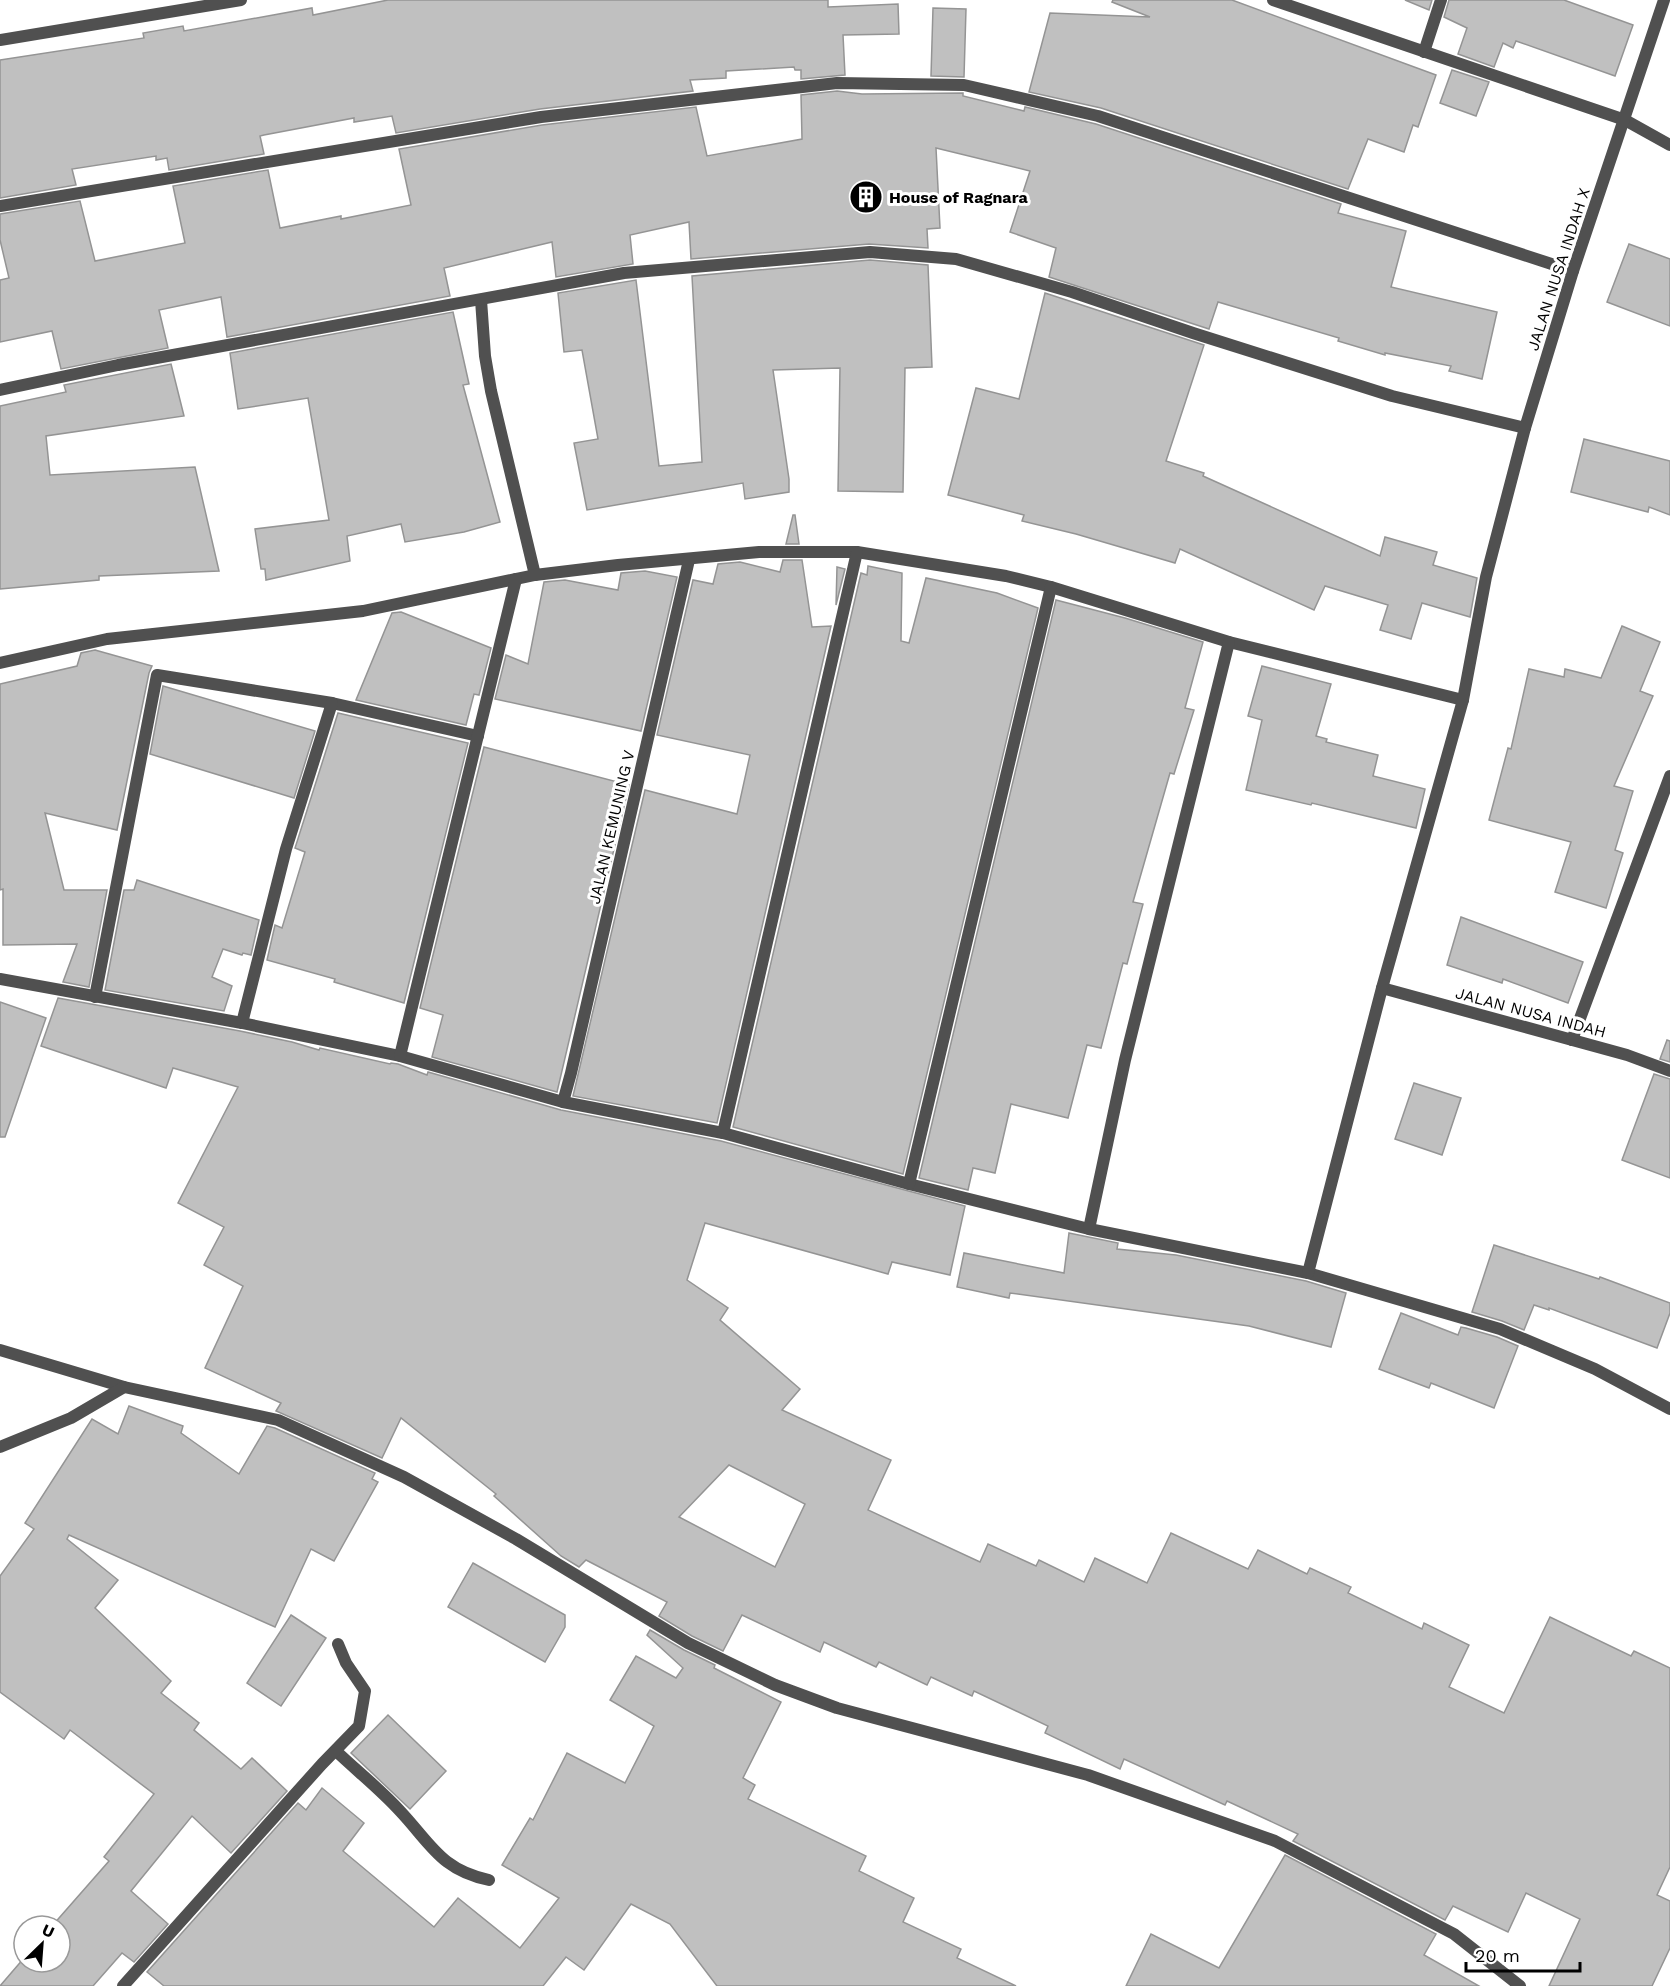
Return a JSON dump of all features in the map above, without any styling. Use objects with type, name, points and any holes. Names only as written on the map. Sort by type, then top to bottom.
[{"type":"street","points":[[0,40],[213,2],[241,0]]},
{"type":"street","points":[[1273,0],[1625,120],[1670,145]]},
{"type":"street","points":[[1424,52],[1441,0]]},
{"type":"street","name":"JALAN NUSA INDAH X","points":[[1308,1273],[1383,988],[1463,700],[1486,577],[1525,428],[1573,271],[1664,0]]},
{"type":"street","points":[[0,206],[542,117],[837,83],[964,85],[1098,116],[1573,271]]},
{"type":"street","points":[[0,390],[129,363],[624,273],[870,252],[956,259],[1072,292],[1392,396],[1525,428]]},
{"type":"street","points":[[481,300],[485,356],[491,391],[535,575]]},
{"type":"street","points":[[0,663],[107,639],[363,610],[535,575],[759,552],[857,552],[1006,576],[1052,587],[1229,642],[1463,700]]},
{"type":"street","points":[[723,1133],[857,552]]},
{"type":"street","name":"JALAN KEMUNING V","points":[[563,1101],[585,1015],[689,560]]},
{"type":"street","points":[[400,1056],[516,579]]},
{"type":"street","points":[[909,1184],[1052,587]]},
{"type":"street","points":[[1089,1229],[1125,1060],[1229,642]]},
{"type":"street","points":[[95,997],[157,675],[332,703],[478,736]]},
{"type":"street","points":[[242,1023],[286,849],[332,703]]},
{"type":"street","points":[[1572,1040],[1670,776]]},
{"type":"street","points":[[0,979],[242,1023],[400,1056],[563,1101],[723,1133],[909,1184],[1089,1229],[1308,1273],[1500,1329],[1595,1369],[1670,1409]]},
{"type":"street","name":"JALAN NUSA INDAH","points":[[1383,988],[1627,1055],[1670,1071]]},
{"type":"street","points":[[0,1350],[124,1387],[278,1420],[404,1477],[516,1539],[688,1643],[775,1685],[837,1708],[1088,1775],[1275,1841],[1454,1934],[1520,1986]]},
{"type":"street","points":[[0,1447],[71,1418],[124,1387]]},
{"type":"street","points":[[123,1986],[358,1726],[365,1691],[346,1664],[338,1644]]},
{"type":"street","points":[[336,1751],[400,1811],[438,1856],[468,1875],[489,1880]]},
{"type":"building","points":[[388,0],[828,0],[828,7],[898,4],[899,34],[843,35],[845,75],[801,79],[801,70],[795,70],[794,67],[726,71],[726,78],[690,80],[693,91],[540,109],[396,133],[392,116],[354,122],[354,118],[260,136],[264,154],[169,170],[167,158],[156,160],[156,156],[72,169],[76,185],[0,198],[0,60],[144,38],[143,33],[183,26],[184,31],[312,8],[313,15]]},
{"type":"building","points":[[1113,0],[1232,0],[1436,75],[1418,127],[1413,125],[1404,152],[1368,139],[1348,189],[1101,108],[1029,92],[1050,13],[1150,17],[1112,2]]},
{"type":"building","points":[[1405,0],[1432,0],[1429,10]]},
{"type":"building","points":[[1449,0],[1564,0],[1633,25],[1615,76],[1516,41],[1513,48],[1503,43],[1494,67],[1458,54],[1467,28],[1444,17]]},
{"type":"building","points":[[933,8],[966,9],[964,77],[931,76]]},
{"type":"building","points":[[1452,70],[1489,82],[1476,116],[1440,103]]},
{"type":"building","points":[[837,91],[862,94],[963,93],[963,96],[1024,111],[1025,107],[1096,124],[1341,204],[1338,213],[1406,231],[1391,287],[1497,312],[1482,379],[1449,371],[1451,366],[1385,353],[1385,355],[1338,341],[1339,338],[1218,302],[1209,329],[1049,277],[1056,248],[1010,232],[1030,171],[936,148],[940,228],[927,229],[928,248],[869,244],[691,259],[689,222],[630,235],[633,264],[556,277],[552,242],[444,268],[450,296],[227,337],[221,297],[159,310],[168,348],[61,369],[52,331],[0,342],[0,280],[9,278],[0,240],[0,214],[80,201],[95,261],[185,243],[173,186],[268,170],[280,228],[411,205],[399,149],[542,125],[696,107],[707,156],[802,139],[801,95]]},
{"type":"building","points":[[1629,244],[1670,259],[1670,326],[1607,302]]},
{"type":"building","points":[[870,260],[928,265],[932,367],[905,368],[903,492],[838,491],[840,368],[773,370],[789,492],[745,499],[743,483],[587,510],[574,443],[598,439],[582,350],[564,352],[558,293],[636,280],[659,466],[702,462],[692,276]]},
{"type":"building","points":[[1045,293],[1204,345],[1166,461],[1204,473],[1203,476],[1380,556],[1385,537],[1437,552],[1433,565],[1477,578],[1470,617],[1422,603],[1411,639],[1380,630],[1388,605],[1325,586],[1314,610],[1180,549],[1175,563],[1022,521],[1024,515],[948,495],[976,388],[1019,399]]},
{"type":"building","points":[[453,312],[469,384],[463,385],[500,522],[464,532],[405,542],[401,524],[347,536],[350,561],[266,580],[265,569],[261,569],[255,529],[329,520],[308,398],[238,409],[230,353]]},
{"type":"building","points":[[171,364],[184,416],[46,436],[50,475],[195,467],[219,571],[99,576],[99,580],[0,589],[0,406],[66,392],[64,385]]},
{"type":"building","points":[[1584,439],[1670,461],[1670,515],[1649,507],[1648,512],[1571,492]]},
{"type":"building","points":[[793,515],[795,515],[799,544],[786,544]]},
{"type":"building","points":[[783,560],[802,560],[812,627],[831,626],[717,1123],[573,1096],[645,790],[737,814],[750,755],[657,735],[693,580],[713,584],[718,564],[740,562],[780,572]]},
{"type":"building","points":[[868,566],[902,573],[901,641],[909,643],[926,578],[997,593],[1038,608],[903,1174],[733,1127],[861,573],[867,575]]},
{"type":"building","points":[[837,567],[845,569],[836,605]]},
{"type":"building","points":[[645,571],[677,577],[641,731],[495,699],[506,655],[528,664],[544,582],[565,580],[618,590],[621,573]]},
{"type":"building","points":[[1056,600],[1203,642],[1185,708],[1194,710],[1174,774],[1170,773],[1133,902],[1143,904],[1127,964],[1123,963],[1101,1048],[1087,1045],[1068,1118],[1011,1104],[995,1173],[973,1168],[968,1190],[919,1178]]},
{"type":"building","points":[[401,612],[491,648],[479,695],[474,694],[466,725],[356,700],[392,613]]},
{"type":"building","points":[[1622,626],[1660,642],[1640,691],[1653,696],[1614,786],[1633,791],[1615,850],[1623,853],[1606,908],[1555,892],[1571,842],[1489,820],[1508,748],[1511,749],[1529,669],[1564,677],[1565,669],[1601,678]]},
{"type":"building","points":[[95,650],[152,666],[117,830],[45,813],[64,890],[107,890],[89,987],[63,982],[77,944],[3,945],[3,889],[0,890],[0,684],[77,666],[81,653]]},
{"type":"building","points":[[1262,666],[1331,684],[1316,736],[1327,739],[1326,742],[1378,755],[1373,776],[1425,789],[1416,828],[1246,790],[1262,720],[1248,716]]},
{"type":"building","points":[[163,686],[315,731],[294,798],[150,754]]},
{"type":"building","points":[[338,713],[468,743],[404,1003],[334,982],[335,979],[267,960],[275,925],[282,928],[305,852],[295,848]]},
{"type":"building","points":[[484,747],[629,785],[557,1092],[432,1057],[443,1015],[420,1008]]},
{"type":"building","points":[[137,880],[259,920],[251,955],[243,953],[242,955],[223,949],[212,977],[232,986],[224,1011],[105,990],[124,890],[134,890]]},
{"type":"building","points":[[1461,917],[1583,962],[1568,1003],[1503,979],[1502,983],[1447,965]]},
{"type":"building","points":[[58,998],[240,1031],[319,1050],[320,1048],[398,1064],[427,1075],[428,1072],[561,1110],[721,1141],[965,1206],[950,1275],[892,1262],[888,1274],[705,1223],[687,1280],[728,1308],[720,1320],[800,1389],[782,1410],[891,1460],[868,1510],[980,1562],[988,1544],[1036,1566],[1039,1560],[1084,1582],[1095,1558],[1147,1583],[1171,1533],[1248,1569],[1258,1550],[1307,1574],[1310,1568],[1351,1587],[1348,1593],[1422,1629],[1424,1623],[1469,1645],[1449,1687],[1504,1713],[1550,1617],[1631,1656],[1634,1651],[1670,1668],[1670,1867],[1657,1895],[1670,1901],[1670,1948],[1652,1986],[1549,1986],[1580,1919],[1526,1893],[1508,1932],[1453,1906],[1445,1920],[1293,1841],[1298,1834],[1227,1801],[1225,1805],[1124,1759],[1120,1769],[1045,1733],[1048,1726],[974,1691],[972,1696],[931,1677],[927,1685],[879,1662],[876,1667],[824,1642],[820,1652],[742,1615],[723,1651],[659,1616],[667,1602],[586,1560],[579,1567],[561,1556],[494,1496],[496,1494],[401,1418],[382,1458],[276,1411],[281,1403],[205,1368],[243,1286],[204,1265],[224,1227],[178,1203],[238,1087],[173,1068],[166,1088],[41,1046]],"holes":[[[729,1465],[805,1504],[775,1567],[679,1517]]]},
{"type":"building","points":[[0,1002],[46,1018],[5,1137],[0,1137]]},
{"type":"building","points":[[1667,1040],[1670,1041],[1670,1062],[1660,1059]]},
{"type":"building","points":[[1654,1074],[1670,1079],[1670,1178],[1622,1160]]},
{"type":"building","points":[[1414,1083],[1461,1098],[1442,1155],[1395,1139]]},
{"type":"building","points":[[1069,1233],[1118,1243],[1117,1249],[1176,1255],[1306,1281],[1346,1293],[1331,1347],[1249,1326],[1010,1293],[1009,1298],[957,1287],[964,1253],[1064,1273]]},
{"type":"building","points":[[1494,1245],[1599,1279],[1600,1277],[1670,1303],[1670,1313],[1657,1348],[1549,1308],[1549,1310],[1534,1305],[1524,1330],[1472,1312]]},
{"type":"building","points":[[1401,1313],[1458,1335],[1461,1327],[1497,1337],[1518,1346],[1494,1408],[1431,1383],[1429,1388],[1379,1369]]},
{"type":"building","points":[[129,1406],[183,1426],[181,1433],[239,1474],[267,1426],[375,1473],[372,1479],[378,1482],[334,1561],[311,1549],[275,1627],[69,1535],[67,1539],[118,1580],[95,1608],[171,1681],[161,1693],[199,1723],[194,1730],[241,1769],[252,1758],[287,1791],[231,1853],[192,1816],[131,1891],[168,1924],[134,1962],[122,1953],[93,1986],[0,1986],[12,1972],[12,1974],[72,1974],[72,1914],[63,1914],[109,1861],[104,1857],[154,1794],[70,1730],[64,1739],[0,1692],[0,1576],[34,1529],[25,1523],[92,1419],[118,1434]]},
{"type":"building","points":[[473,1563],[565,1615],[565,1627],[545,1662],[448,1607]]},
{"type":"building","points":[[291,1615],[326,1638],[281,1706],[247,1683]]},
{"type":"building","points":[[650,1630],[715,1665],[714,1668],[781,1702],[743,1778],[755,1785],[748,1799],[866,1856],[859,1871],[914,1898],[903,1922],[961,1949],[957,1958],[1016,1986],[717,1986],[670,1924],[631,1904],[584,1970],[566,1957],[543,1986],[164,1986],[147,1972],[298,1803],[306,1810],[322,1788],[364,1823],[343,1851],[434,1927],[458,1898],[520,1948],[559,1898],[502,1865],[530,1818],[533,1820],[567,1753],[625,1783],[654,1726],[610,1700],[636,1656],[676,1678],[683,1668],[647,1635]]},
{"type":"building","points":[[388,1715],[446,1771],[410,1809],[351,1753]]},
{"type":"building","points":[[1285,1855],[1436,1934],[1424,1955],[1479,1986],[1126,1986],[1151,1934],[1219,1968]]},
{"type":"place","name":"House of Ragnara","points":[[866,197]]}]
